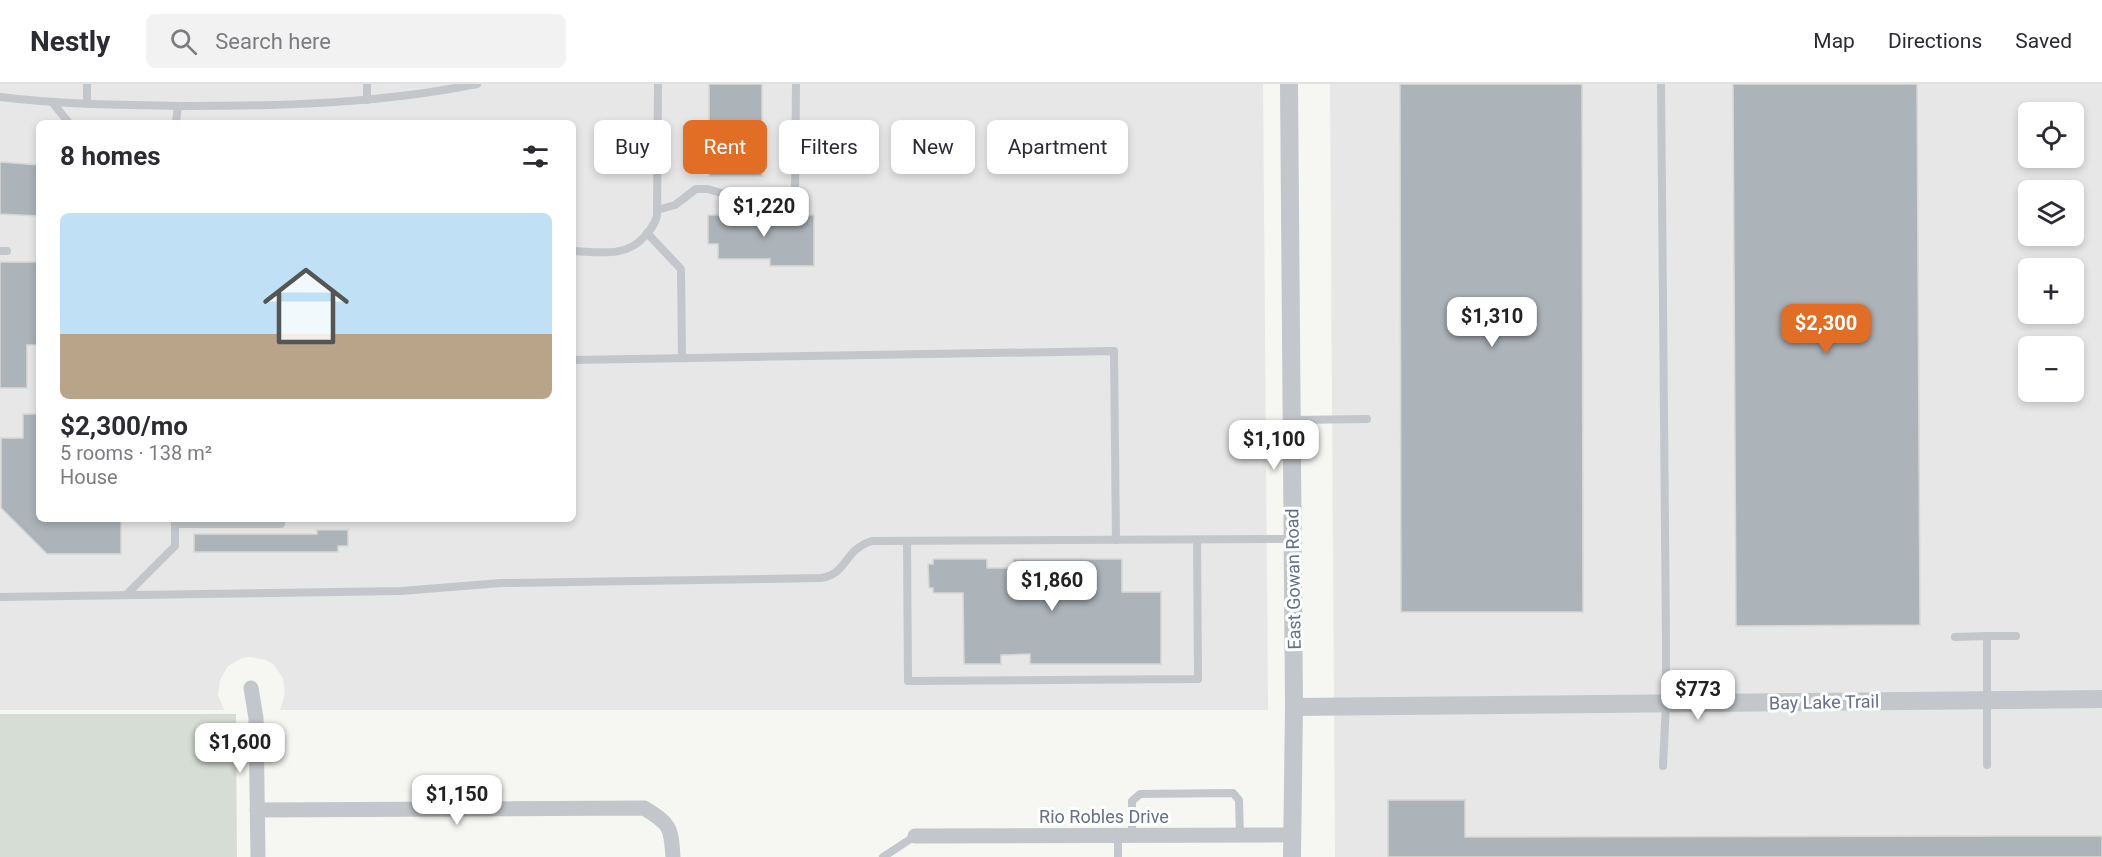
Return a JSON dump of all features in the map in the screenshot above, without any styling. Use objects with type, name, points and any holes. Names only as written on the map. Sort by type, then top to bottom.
[{"type":"street","name":"East Gowan Road","points":[[1289,84],[1294,707],[1292,857]]},
{"type":"street","points":[[251,688],[256,718],[258,857]]},
{"type":"street","name":"Bay Lake Trail","points":[[1294,707],[2102,699]]},
{"type":"street","points":[[257,810],[644,808],[663,820],[671,832],[673,857]]},
{"type":"street","name":"Rio Robles Drive","points":[[915,836],[1292,835]]},
{"type":"lane","points":[[87,84],[87,104]]},
{"type":"lane","points":[[367,84],[367,100]]},
{"type":"lane","points":[[0,97],[87,104],[293,106],[367,100],[477,84]]},
{"type":"lane","points":[[576,251],[623,251],[634,247],[656,222],[658,84]]},
{"type":"lane","points":[[657,210],[675,205],[696,189],[708,189],[721,193],[795,193],[796,84]]},
{"type":"lane","points":[[1661,84],[1666,703],[1663,766]]},
{"type":"lane","points":[[52,102],[67,120]]},
{"type":"lane","points":[[176,120],[178,106]]},
{"type":"lane","points":[[647,233],[681,269],[682,358]]},
{"type":"lane","points":[[576,360],[1114,351],[1116,540]]},
{"type":"lane","points":[[1292,420],[1367,419]]},
{"type":"lane","points":[[126,595],[175,546],[175,524],[281,524],[281,522]]},
{"type":"lane","points":[[0,597],[401,591],[512,583],[821,578],[839,571],[850,554],[862,544],[872,541],[1293,539]]},
{"type":"lane","points":[[907,541],[908,681],[920,681],[1198,679],[1197,540]]},
{"type":"lane","points":[[1987,636],[1987,765]]},
{"type":"lane","points":[[1955,637],[2016,636]]},
{"type":"lane","points":[[1118,857],[1132,801],[1140,794],[1233,793],[1239,800],[1240,835]]},
{"type":"lane","points":[[883,857],[915,836]]},
{"type":"shaded area","points":[[0,84],[1263,84],[1268,710],[280,710],[285,694],[283,678],[273,664],[250,657],[242,658],[228,666],[220,680],[218,695],[224,710],[0,710]]},
{"type":"shaded area","points":[[1330,84],[2102,84],[2102,857],[1335,857]]},
{"type":"shaded area","points":[[0,714],[236,714],[237,857],[0,857]]},
{"type":"building","points":[[709,84],[762,84],[762,120],[709,120]]},
{"type":"building","points":[[1400,84],[1582,84],[1583,612],[1401,612]]},
{"type":"building","points":[[1733,84],[1917,84],[1920,625],[1736,626]]},
{"type":"building","points":[[0,162],[36,165],[36,216],[0,214]]},
{"type":"building","points":[[709,174],[762,174],[762,176],[709,176]]},
{"type":"building","points":[[708,215],[814,215],[814,266],[770,266],[770,259],[718,259],[718,244],[708,244]]},
{"type":"building","points":[[0,262],[36,262],[36,345],[27,345],[27,388],[0,388]]},
{"type":"building","points":[[23,414],[36,414],[36,522],[121,522],[121,554],[47,554],[1,508],[1,438],[23,438]]},
{"type":"building","points":[[317,530],[348,530],[348,546],[338,546],[338,552],[194,552],[194,534],[317,534]]},
{"type":"building","points":[[933,559],[987,559],[987,568],[1014,568],[1013,559],[1122,559],[1122,592],[1161,592],[1161,664],[1030,664],[1030,654],[1001,655],[1001,664],[964,664],[963,593],[933,593],[933,588],[929,588],[928,564],[933,564]]},
{"type":"building","points":[[1388,800],[1465,800],[1465,837],[2102,836],[2102,857],[1388,857]]}]
